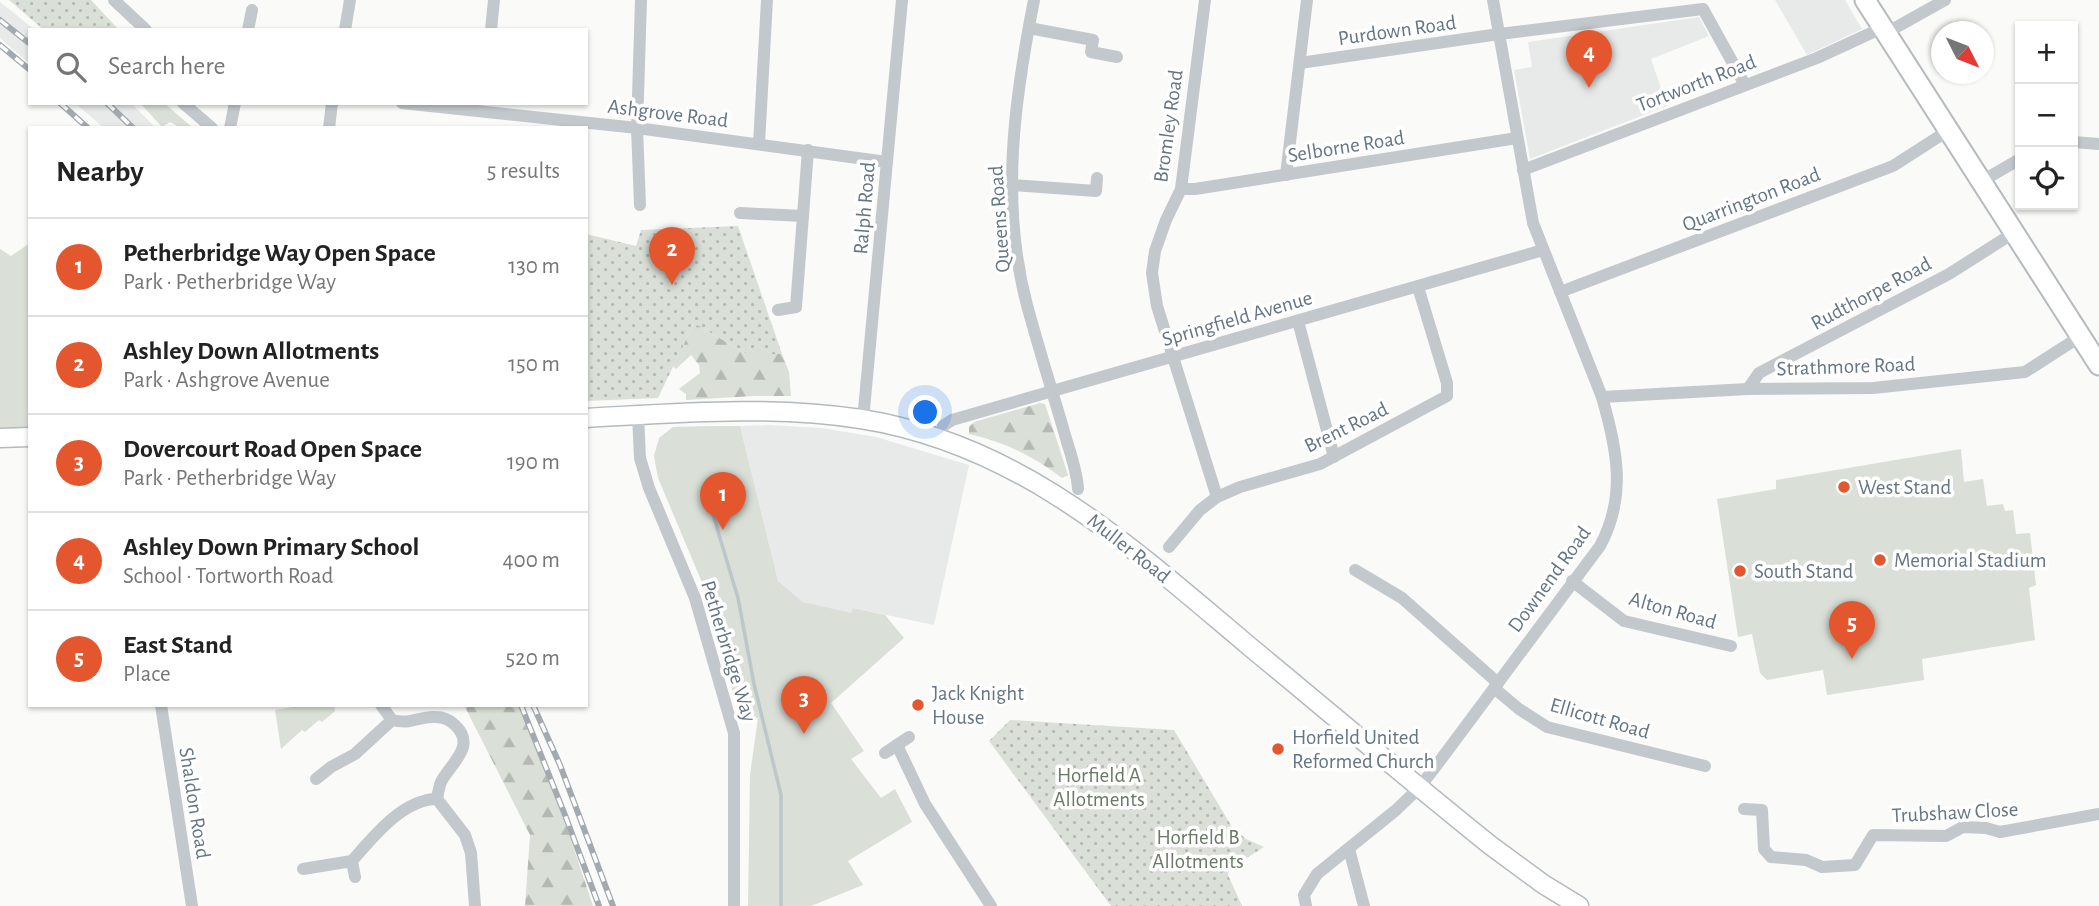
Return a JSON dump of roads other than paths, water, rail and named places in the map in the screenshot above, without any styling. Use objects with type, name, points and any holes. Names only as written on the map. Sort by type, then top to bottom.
[{"type":"main road","points":[[1865,0],[2092,348]]},
{"type":"main road","name":"Muller Road","points":[[588,418],[757,411],[863,419],[956,444],[1025,475],[1161,556],[1419,788],[1490,845],[1543,884],[1579,906]]},
{"type":"main road","points":[[0,438],[28,437]]},
{"type":"street","points":[[114,0],[144,28]]},
{"type":"street","points":[[345,28],[350,0]]},
{"type":"street","points":[[491,28],[494,0]]},
{"type":"street","points":[[640,205],[637,128],[641,0]]},
{"type":"street","points":[[759,144],[767,0]]},
{"type":"street","name":"Ralph Road","points":[[863,419],[902,0]]},
{"type":"street","name":"Queens Road","points":[[1034,0],[1015,114],[1011,185],[1015,239],[1027,302],[1072,459],[1078,489]]},
{"type":"street","name":"Bromley Road","points":[[1205,0],[1181,189],[1155,251],[1153,273],[1157,306],[1217,497]]},
{"type":"street","points":[[1286,175],[1307,0]]},
{"type":"street","name":"Downend Road","points":[[1306,906],[1304,895],[1313,879],[1419,788],[1600,546],[1615,511],[1617,465],[1610,425],[1602,397],[1533,223],[1493,0]]},
{"type":"street","name":"Tortworth Road","points":[[1523,170],[1884,31],[1945,0]]},
{"type":"street","points":[[248,28],[252,9]]},
{"type":"street","name":"Purdown Road","points":[[1300,63],[1499,34],[1703,9],[1745,85]]},
{"type":"street","points":[[1029,28],[1093,40],[1091,52],[1117,57]]},
{"type":"street","points":[[185,105],[210,126]]},
{"type":"street","points":[[230,126],[235,105]]},
{"type":"street","points":[[329,126],[332,105]]},
{"type":"street","name":"Ashgrove Road","points":[[443,105],[484,107],[887,162]]},
{"type":"street","name":"Quarrington Road","points":[[1560,292],[1893,166],[1949,130]]},
{"type":"street","name":"Selborne Road","points":[[1181,189],[1517,138]]},
{"type":"street","points":[[2078,142],[2099,144]]},
{"type":"street","points":[[778,310],[796,307],[807,150]]},
{"type":"street","points":[[1982,181],[2015,162]]},
{"type":"street","points":[[1011,185],[1096,191],[1097,178]]},
{"type":"street","points":[[740,213],[803,216]]},
{"type":"street","name":"Rudthorpe Road","points":[[1748,389],[1759,373],[1949,274],[2015,232]]},
{"type":"street","name":"Springfield Avenue","points":[[943,426],[952,420],[1052,390],[1543,250]]},
{"type":"street","name":"Brent Road","points":[[1161,556],[1200,510],[1217,497],[1240,487],[1297,472],[1334,457],[1447,396],[1447,383],[1418,287]]},
{"type":"street","points":[[1297,321],[1334,457]]},
{"type":"street","name":"Strathmore Road","points":[[1602,397],[1748,389],[1873,388],[2025,372],[2092,348]]},
{"type":"street","name":"Petherbridge Way","points":[[638,415],[640,458],[649,488],[695,598],[734,733],[734,906]]},
{"type":"street","name":"Ellicott Road","points":[[1355,570],[1396,593],[1544,726],[1705,766]]},
{"type":"street","name":"Alton Road","points":[[1572,581],[1624,621],[1731,646]]},
{"type":"street","name":"Shaldon Road","points":[[161,707],[192,906]]},
{"type":"street","points":[[382,707],[392,720],[412,723],[435,716],[447,718],[457,726],[464,737],[464,750],[440,783],[437,799],[465,835],[471,853],[475,906]]},
{"type":"street","points":[[316,779],[355,754],[392,720]]},
{"type":"street","points":[[885,753],[909,737]]},
{"type":"street","points":[[897,745],[925,804],[991,906]]},
{"type":"street","points":[[303,869],[352,861],[399,815],[423,800],[437,799]]},
{"type":"street","name":"Trubshaw Close","points":[[1744,809],[1762,810],[1764,849],[1771,857],[1806,860],[1822,867],[1855,864],[1873,835],[1946,836],[1963,827],[2000,832],[2099,814]]},
{"type":"street","points":[[1349,849],[1364,906]]},
{"type":"street","points":[[352,861],[355,877]]},
{"type":"waterway","points":[[724,482],[708,498],[738,598],[754,684],[781,795],[781,906]]},
{"type":"railway","points":[[0,20],[28,42]]},
{"type":"railway","points":[[0,45],[28,68]]},
{"type":"railway","points":[[62,105],[86,126]]},
{"type":"railway","points":[[109,105],[131,126]]},
{"type":"railway","points":[[522,707],[599,906]]},
{"type":"railway","points":[[534,707],[560,765],[613,906]]},
{"type":"place","name":"Ashley Down Primary School","points":[[1589,88]]},
{"type":"place","name":"Ashley Down Allotments","points":[[672,285]]},
{"type":"place","name":"West Stand","points":[[1844,487]]},
{"type":"place","name":"Petherbridge Way Open Space","points":[[723,530]]},
{"type":"place","name":"Memorial Stadium","points":[[1880,560]]},
{"type":"place","name":"South Stand","points":[[1740,571]]},
{"type":"place","name":"East Stand","points":[[1852,659]]},
{"type":"place","name":"Jack Knight House","points":[[918,705]]},
{"type":"place","name":"Dovercourt Road Open Space","points":[[804,734]]},
{"type":"place","name":"Horfield United Reformed Church","points":[[1278,749]]},
{"type":"park label","name":"Horfield A Allotments","points":[[1099,787]]},
{"type":"park label","name":"Horfield B Allotments","points":[[1198,849]]}]
